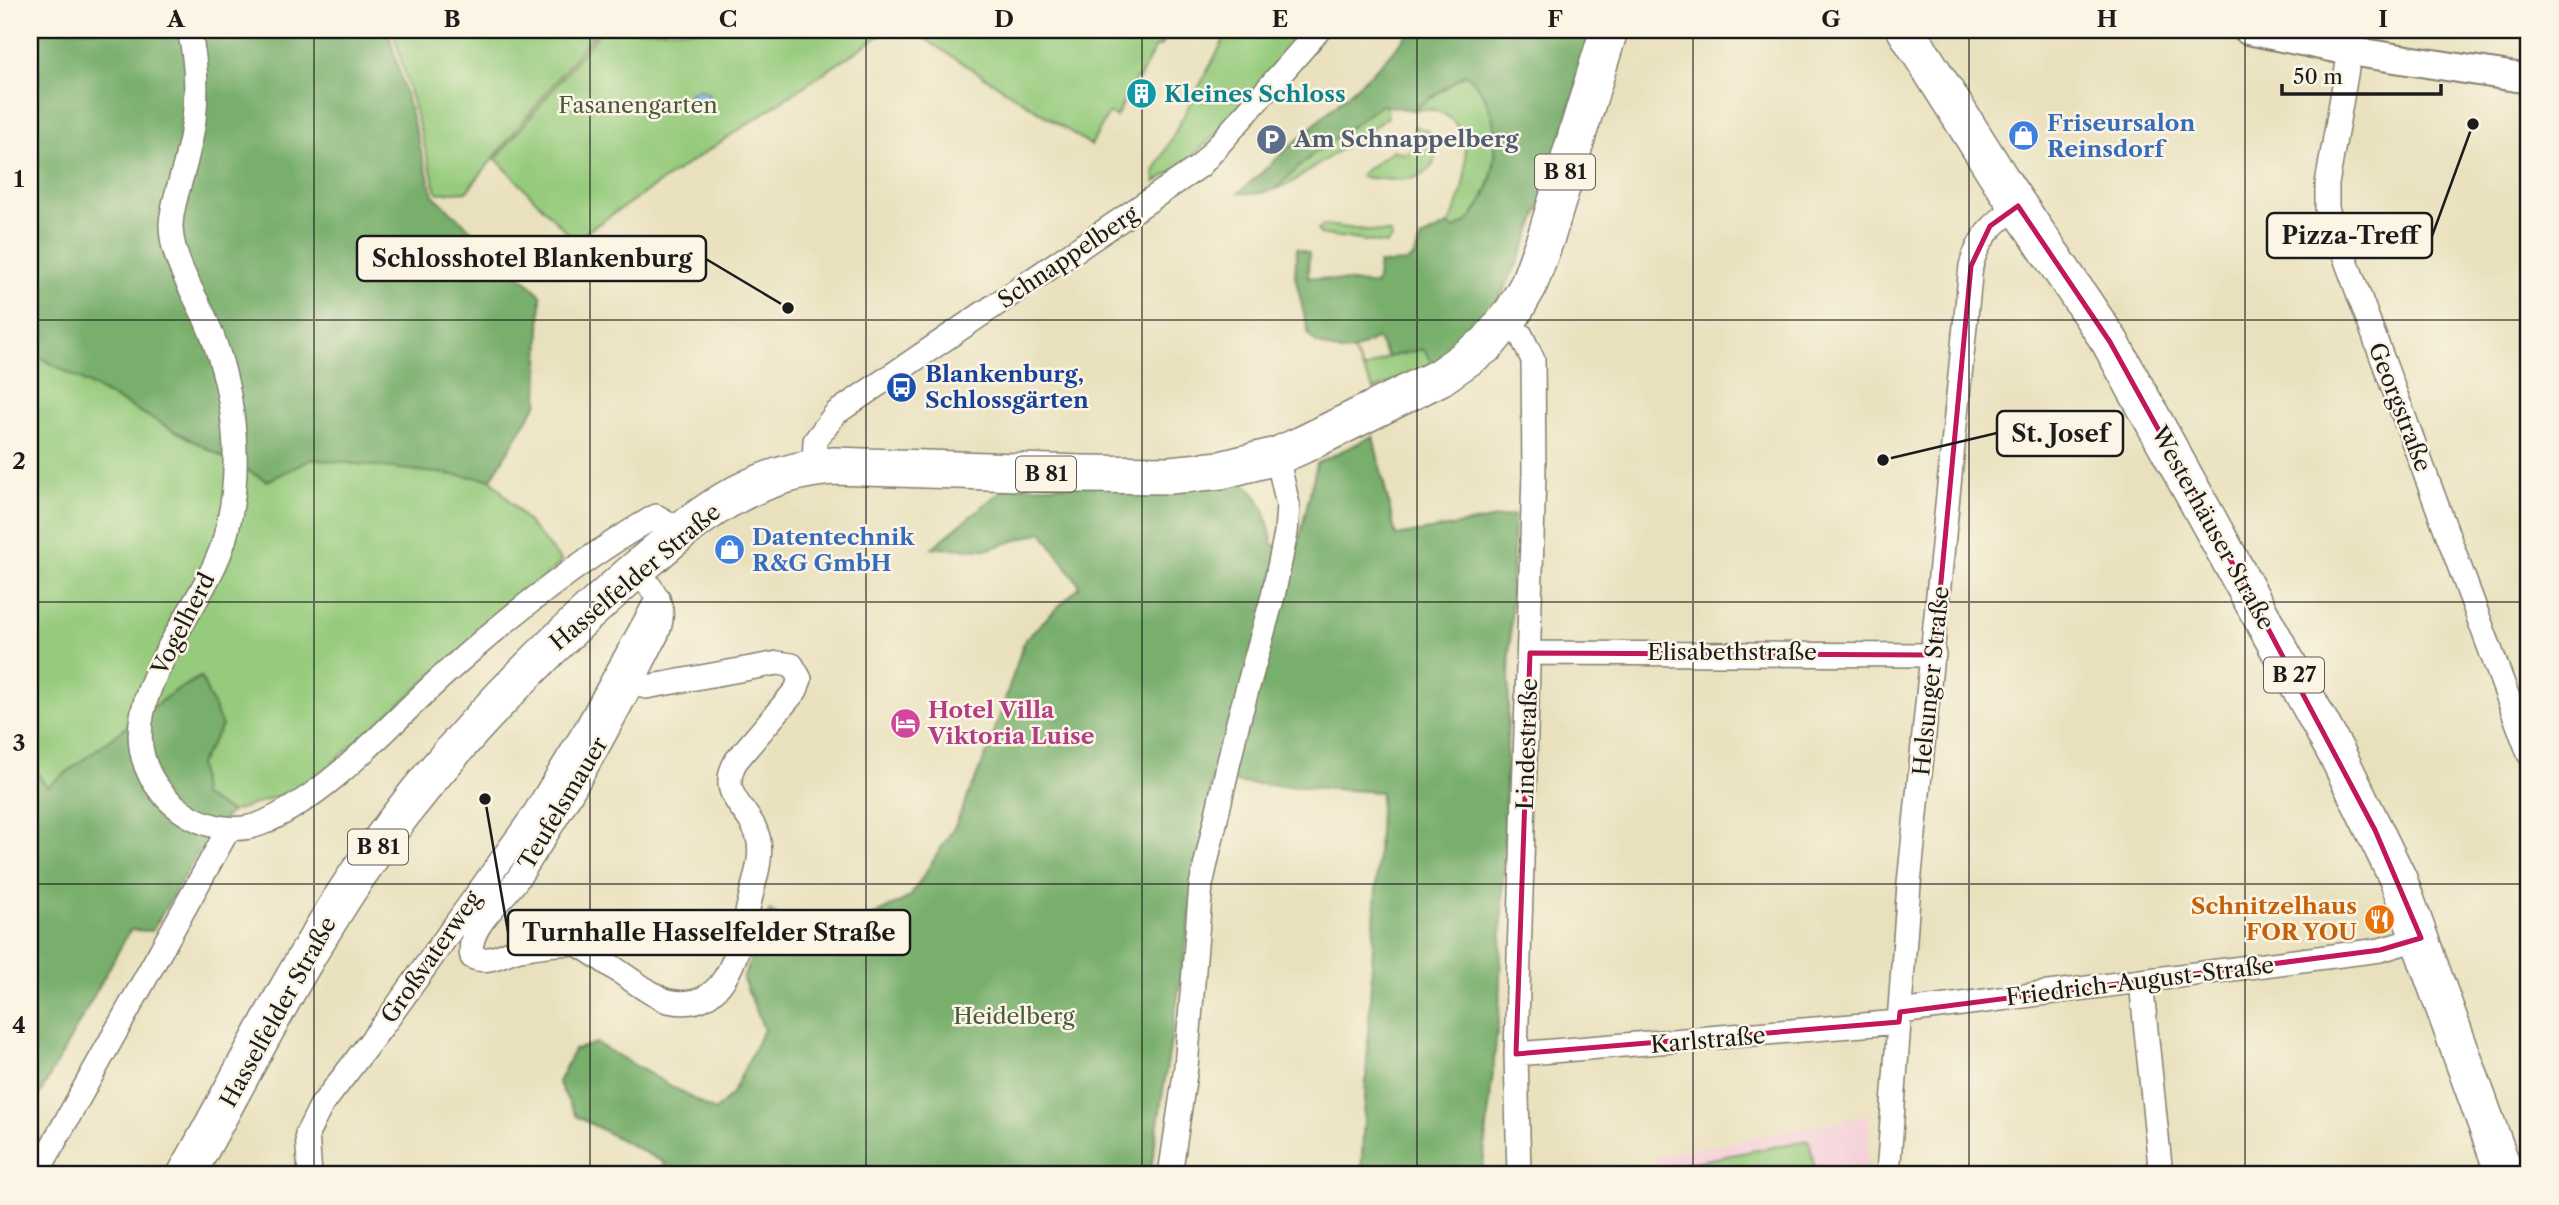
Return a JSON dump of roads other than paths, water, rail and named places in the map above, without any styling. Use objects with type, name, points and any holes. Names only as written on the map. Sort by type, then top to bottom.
[{"type":"main road","name":"Hasselfelder Straße","points":[[186,1175],[323,930],[379,845],[433,775],[551,648],[647,584],[683,531],[751,485],[789,472],[814,468],[1170,475],[1221,470],[1277,456],[1440,377],[1487,344],[1505,323],[1533,272],[1609,30]]},
{"type":"main road","name":"Westerhäuser Straße","points":[[1906,30],[2018,206],[2110,342],[2256,606],[2375,830],[2421,938],[2505,1175]]},
{"type":"street","name":"Vogelherd","points":[[189,30],[197,64],[194,116],[188,153],[173,203],[171,229],[177,259],[222,360],[234,440],[234,472],[223,542],[209,578],[168,648],[150,690],[140,726],[143,757],[158,789],[194,820],[228,830],[260,824],[295,807],[326,783],[449,670],[614,540],[656,516],[683,531]]},
{"type":"street","name":"Schnappelberg","points":[[814,468],[814,441],[836,413],[1200,166],[1319,30]]},
{"type":"street","points":[[2248,30],[2292,35],[2350,51],[2529,79]]},
{"type":"street","name":"Georgstraße","points":[[2350,51],[2328,184],[2327,209],[2529,754]]},
{"type":"street","name":"Helsunger Straße","points":[[1888,1175],[1909,884],[1971,266],[1980,240],[1990,226],[2018,206]]},
{"type":"street","name":"Lindestraße","points":[[1505,323],[1521,335],[1533,360],[1530,653],[1516,1054],[1519,1175]]},
{"type":"street","points":[[1170,1175],[1186,1067],[1201,885],[1237,726],[1273,596],[1286,533],[1288,505],[1277,456]]},
{"type":"street","name":"Teufelsmauer","points":[[634,680],[646,687],[778,663],[792,666],[800,679],[796,690],[736,761],[729,774],[729,785],[755,829],[760,855],[737,957],[715,989],[704,1000],[692,1004],[664,1000],[577,944],[561,943],[518,950],[486,961],[472,957],[470,947],[480,924],[518,878],[634,680],[663,619],[647,584]]},
{"type":"street","name":"Großvaterweg","points":[[310,1175],[307,1134],[321,1106],[387,1020],[532,817],[587,727],[647,584]]},
{"type":"street","name":"Elisabethstraße","points":[[1530,653],[1934,655]]},
{"type":"street","points":[[36,1175],[228,830]]},
{"type":"street","name":"Friedrich-August-Straße","points":[[1899,1017],[2380,950],[2421,938]]},
{"type":"street","points":[[2141,982],[2161,1175]]},
{"type":"street","name":"Karlstraße","points":[[1516,1054],[1899,1017]]},
{"type":"water","points":[[699,90],[707,94],[711,102],[707,110],[699,114],[691,110],[687,102],[691,94]]},
{"type":"place","name":"Kleines Schloss","points":[[1141,94]]},
{"type":"place","name":"Pizza-Treff","points":[[2473,124]]},
{"type":"place","name":"Friseursalon Reinsdorf","points":[[2024,136]]},
{"type":"place","name":"Am Schnappelberg","points":[[1271,139]]},
{"type":"place","name":"Schlosshotel Blankenburg","points":[[788,308]]},
{"type":"place","name":"Blankenburg, Schlossgärten","points":[[902,387]]},
{"type":"place","name":"St. Josef","points":[[1883,460]]},
{"type":"place","name":"Datentechnik R&G GmbH","points":[[729,550]]},
{"type":"place","name":"Hotel Villa Viktoria Luise","points":[[905,723]]},
{"type":"place","name":"Turnhalle Hasselfelder Straße","points":[[485,799]]},
{"type":"place","name":"Schnitzelhaus FOR YOU","points":[[2380,919]]},
{"type":"park label","name":"Fasanengarten","points":[[638,105]]},
{"type":"park label","name":"Heidelberg","points":[[1014,1016]]}]
